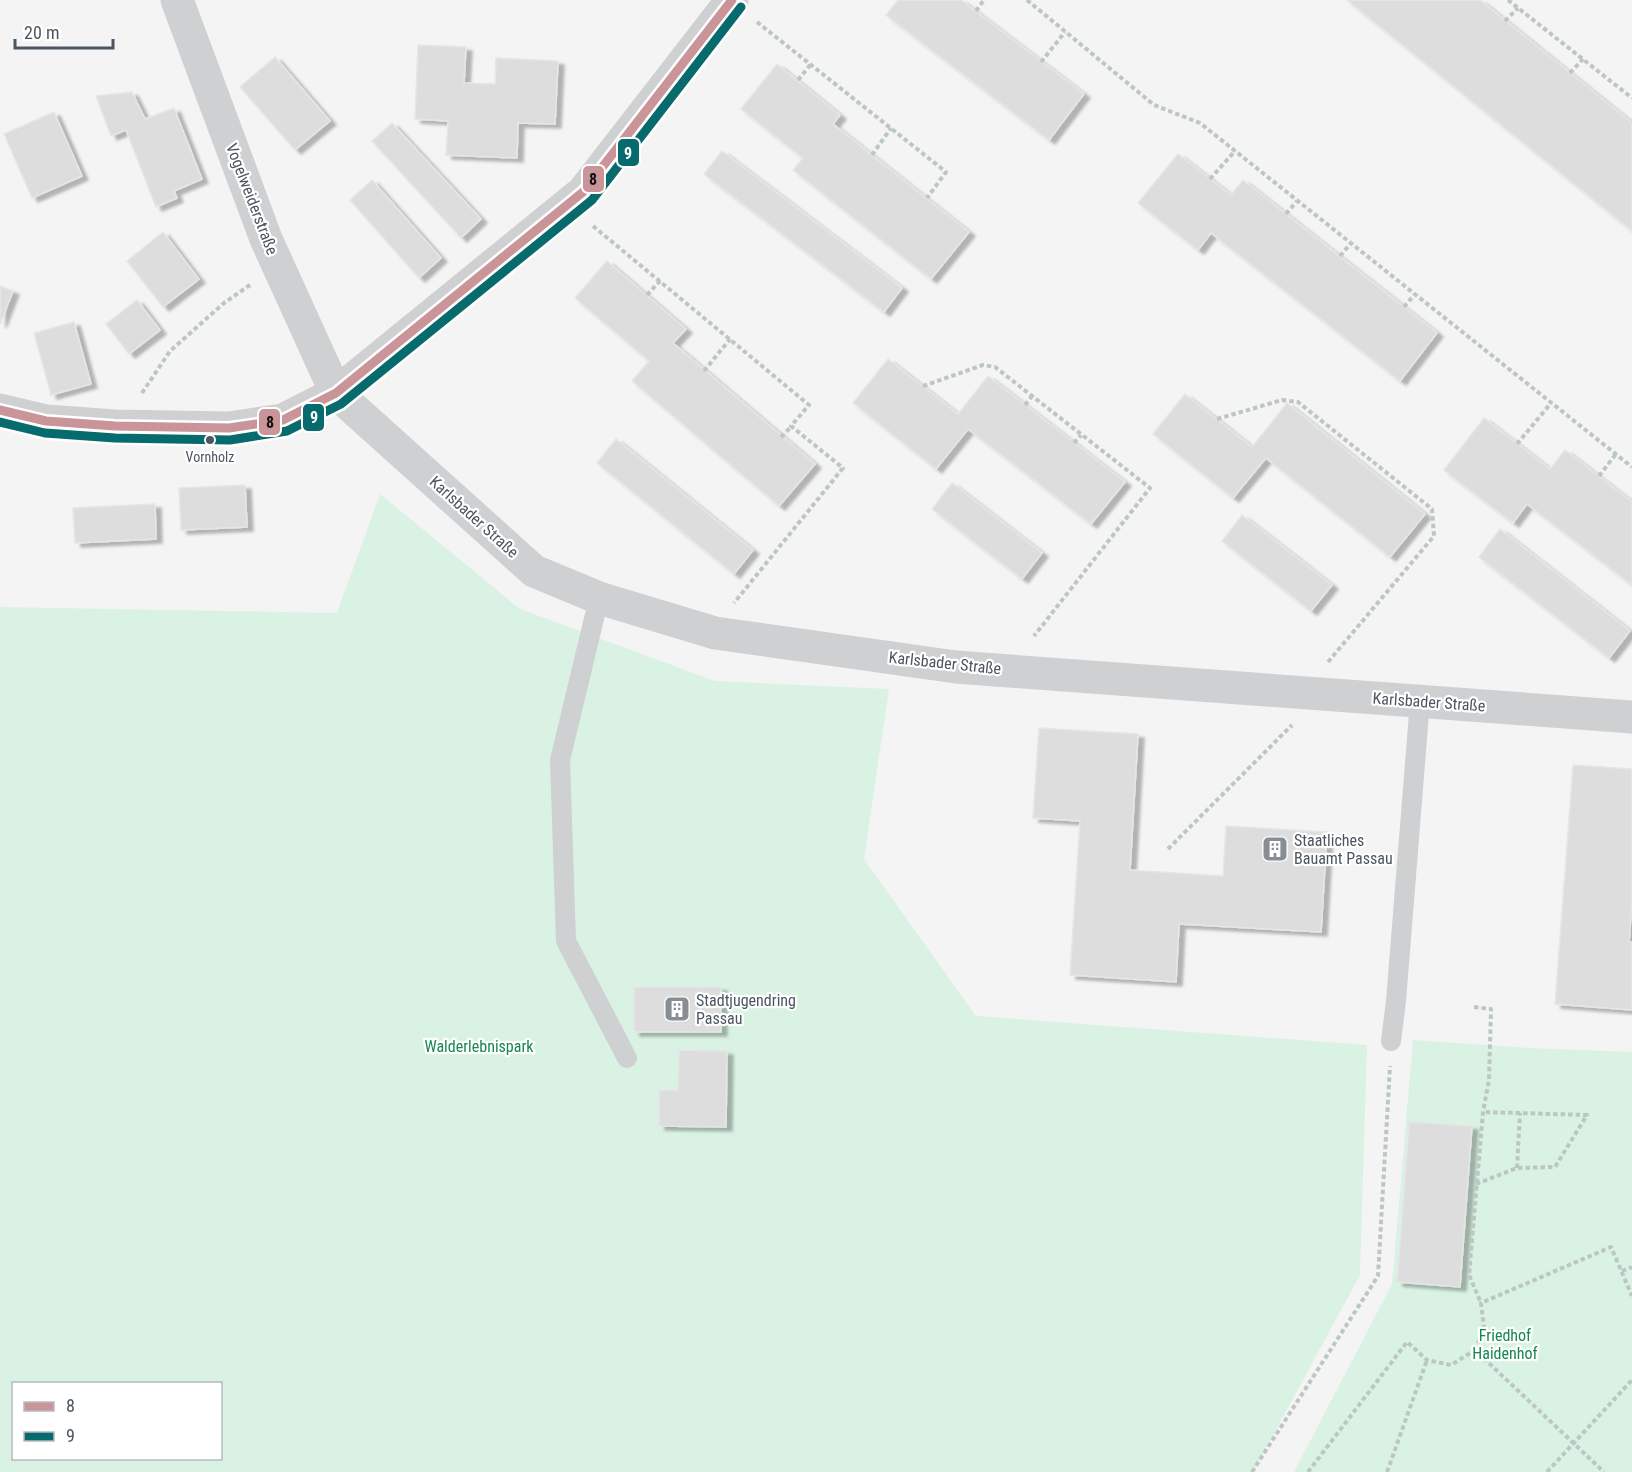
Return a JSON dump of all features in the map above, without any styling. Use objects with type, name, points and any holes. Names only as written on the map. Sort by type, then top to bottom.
[{"type":"street","name":"Vogelweiderstraße","points":[[177,0],[266,239],[336,393]]},
{"type":"street","points":[[0,410],[46,421],[115,426],[229,428],[283,420],[336,393],[583,192],[731,1]]},
{"type":"street","name":"Karlsbader Straße","points":[[336,393],[534,571],[599,597],[715,633],[956,667],[1323,681],[1420,701],[1632,717]]},
{"type":"lane","points":[[599,597],[560,760],[566,941],[627,1058]]},
{"type":"lane","points":[[1391,1041],[1420,701]]},
{"type":"path","points":[[976,11],[984,0]]},
{"type":"path","points":[[1027,0],[1154,105],[1200,123],[1632,467]]},
{"type":"path","points":[[1508,0],[1632,98]]},
{"type":"path","points":[[731,1],[946,172],[927,198]]},
{"type":"path","points":[[1505,21],[1518,8]]},
{"type":"path","points":[[1041,62],[1065,32]]},
{"type":"path","points":[[1570,73],[1583,59]]},
{"type":"path","points":[[798,80],[811,64]]},
{"type":"path","points":[[872,155],[891,128]]},
{"type":"path","points":[[1210,179],[1235,151]]},
{"type":"path","points":[[1286,214],[1297,201]]},
{"type":"path","points":[[567,205],[809,405],[781,437]]},
{"type":"path","points":[[1340,256],[1351,243]]},
{"type":"path","points":[[137,400],[170,351],[224,303],[278,267]]},
{"type":"path","points":[[647,295],[660,281]]},
{"type":"path","points":[[1404,307],[1415,294]]},
{"type":"path","points":[[704,371],[730,339]]},
{"type":"path","points":[[923,386],[983,365],[995,368],[1150,488],[1034,636]]},
{"type":"path","points":[[1025,405],[1032,396]]},
{"type":"path","points":[[1168,849],[1323,681],[1434,536],[1432,509],[1298,402],[1282,400],[1217,419]]},
{"type":"path","points":[[1517,444],[1551,403]]},
{"type":"path","points":[[728,610],[843,468],[791,426]]},
{"type":"path","points":[[1328,436],[1332,430]]},
{"type":"path","points":[[1074,443],[1081,435]]},
{"type":"path","points":[[1599,477],[1616,454]]},
{"type":"path","points":[[1376,474],[1381,469]]},
{"type":"path","points":[[1308,1472],[1407,1342],[1427,1360],[1451,1365],[1475,1350],[1484,1328],[1481,1303],[1469,1275],[1483,1112],[1489,1080],[1491,1009],[1474,1008]]},
{"type":"path","points":[[1252,1472],[1378,1276],[1391,1041]]},
{"type":"path","points":[[1476,1184],[1517,1168],[1555,1167],[1587,1115],[1483,1112]]},
{"type":"path","points":[[1517,1168],[1520,1113]]},
{"type":"path","points":[[1481,1303],[1611,1247],[1632,1296]]},
{"type":"path","points":[[1622,1271],[1632,1267]]},
{"type":"path","points":[[1475,1350],[1604,1472]]},
{"type":"path","points":[[1387,1472],[1427,1360]]},
{"type":"path","points":[[1548,1472],[1632,1380]]},
{"type":"green space","name":"Walderlebnispark","points":[[380,494],[520,609],[715,681],[889,689],[864,859],[976,1016],[1367,1045],[1360,1275],[1253,1472],[0,1472],[0,607],[337,613]]},
{"type":"green space","name":"Friedhof Haidenhof","points":[[1413,1040],[1632,1052],[1632,1472],[1294,1472],[1392,1284]]},
{"type":"building","points":[[898,0],[961,0],[1084,94],[1049,140],[886,15]]},
{"type":"building","points":[[1347,0],[1480,0],[1632,123],[1632,231]]},
{"type":"building","points":[[418,45],[466,47],[464,83],[495,84],[496,58],[558,61],[555,124],[518,123],[517,158],[446,155],[448,121],[415,119]]},
{"type":"building","points":[[275,57],[330,121],[295,150],[240,87]]},
{"type":"building","points":[[777,64],[840,115],[833,124],[969,232],[931,279],[793,170],[803,158],[741,109]]},
{"type":"building","points":[[132,92],[145,119],[174,108],[202,179],[174,191],[177,198],[156,207],[126,130],[111,136],[96,96]]},
{"type":"building","points":[[54,112],[82,176],[32,198],[4,134]]},
{"type":"building","points":[[392,123],[481,219],[461,238],[372,141]]},
{"type":"building","points":[[722,151],[902,288],[884,312],[704,174]]},
{"type":"building","points":[[1178,154],[1231,195],[1243,180],[1437,333],[1400,381],[1211,233],[1198,250],[1138,203]]},
{"type":"building","points":[[372,180],[441,258],[419,278],[350,200]]},
{"type":"building","points":[[163,232],[199,279],[163,307],[127,261]]},
{"type":"building","points":[[607,261],[686,329],[673,343],[815,464],[779,506],[632,381],[649,361],[575,298]]},
{"type":"building","points":[[0,286],[13,291],[0,324]]},
{"type":"building","points":[[137,300],[160,330],[129,354],[106,324]]},
{"type":"building","points":[[74,322],[91,384],[51,395],[34,333]]},
{"type":"building","points":[[888,359],[958,414],[988,376],[1125,482],[1091,524],[968,429],[936,469],[853,403]]},
{"type":"building","points":[[1185,394],[1252,447],[1287,403],[1425,514],[1390,557],[1266,458],[1233,498],[1153,434]]},
{"type":"building","points":[[1484,418],[1550,469],[1565,450],[1632,502],[1632,585],[1527,504],[1513,523],[1444,470]]},
{"type":"building","points":[[616,439],[753,550],[734,574],[597,463]]},
{"type":"building","points":[[952,483],[1042,553],[1022,579],[932,509]]},
{"type":"building","points":[[245,485],[247,527],[181,530],[179,488]]},
{"type":"building","points":[[155,504],[156,539],[75,543],[73,508]]},
{"type":"building","points":[[1242,515],[1332,585],[1311,611],[1222,541]]},
{"type":"building","points":[[1500,529],[1630,631],[1609,658],[1479,557]]},
{"type":"building","name":"Staatliches Bauamt Passau","points":[[1039,728],[1138,734],[1130,870],[1223,876],[1226,826],[1327,832],[1321,932],[1179,924],[1176,982],[1070,975],[1080,821],[1033,818]]},
{"type":"building","points":[[1573,765],[1632,769],[1632,901],[1629,942],[1632,942],[1632,1010],[1555,1004]]},
{"type":"building","name":"Stadtjugendring Passau","points":[[634,987],[721,987],[721,1032],[634,1032]]},
{"type":"building","points":[[679,1050],[727,1051],[726,1127],[659,1126],[659,1090],[678,1090]]},
{"type":"building","points":[[1409,1122],[1472,1126],[1460,1287],[1397,1282]]},
{"type":"transit line","name":"8","points":[[0,410],[46,421],[115,426],[229,428],[283,420],[336,393],[583,192],[732,0]]},
{"type":"transit line","name":"9","points":[[0,422],[45,433],[115,438],[230,440],[287,431],[341,404],[592,200],[741,7]]},
{"type":"place","name":"Vornholz","points":[[210,440]]},
{"type":"place","name":"Staatliches Bauamt Passau","points":[[1275,849]]},
{"type":"place","name":"Stadtjugendring Passau","points":[[677,1009]]}]
